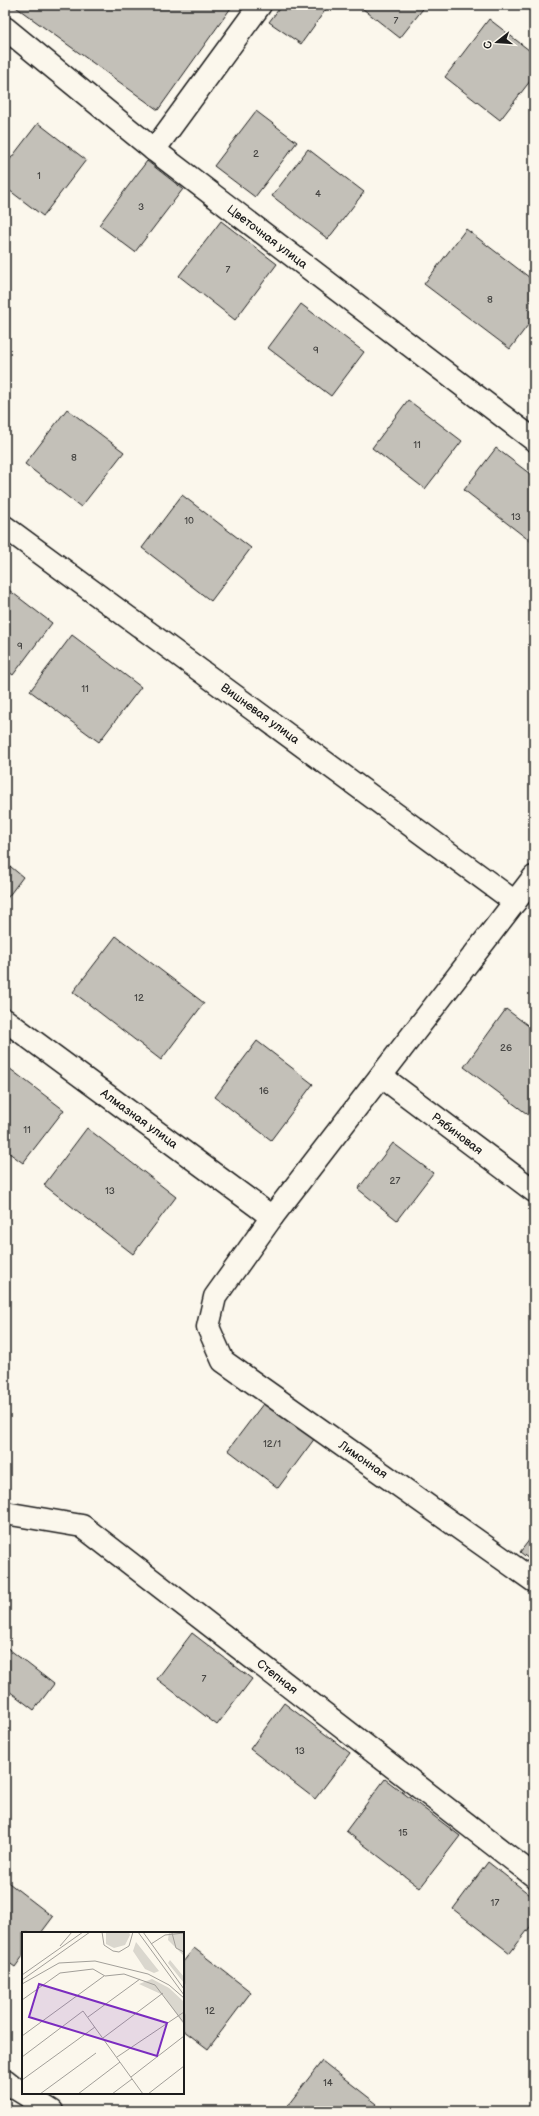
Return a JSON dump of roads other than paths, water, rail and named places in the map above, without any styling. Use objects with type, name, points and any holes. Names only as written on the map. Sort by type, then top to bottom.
[{"type":"street","points":[[154,150],[260,5]]},
{"type":"street","name":"Цветочная улица","points":[[5,28],[154,150],[534,440]]},
{"type":"street","name":"Вишневая улица","points":[[5,527],[514,902]]},
{"type":"street","points":[[272,1218],[534,877]]},
{"type":"street","name":"Алмазная улица","points":[[5,1020],[272,1218]]},
{"type":"street","name":"Рябиновая","points":[[381,1076],[534,1191]]},
{"type":"street","name":"Лимонная","points":[[272,1218],[214,1297],[208,1327],[223,1361],[534,1581]]},
{"type":"street","name":"Степная","points":[[5,1514],[82,1526],[534,1876]]},
{"type":"street","points":[[5,2080],[22,2092]]},
{"type":"street","points":[[25,2094],[52,2111]]}]
